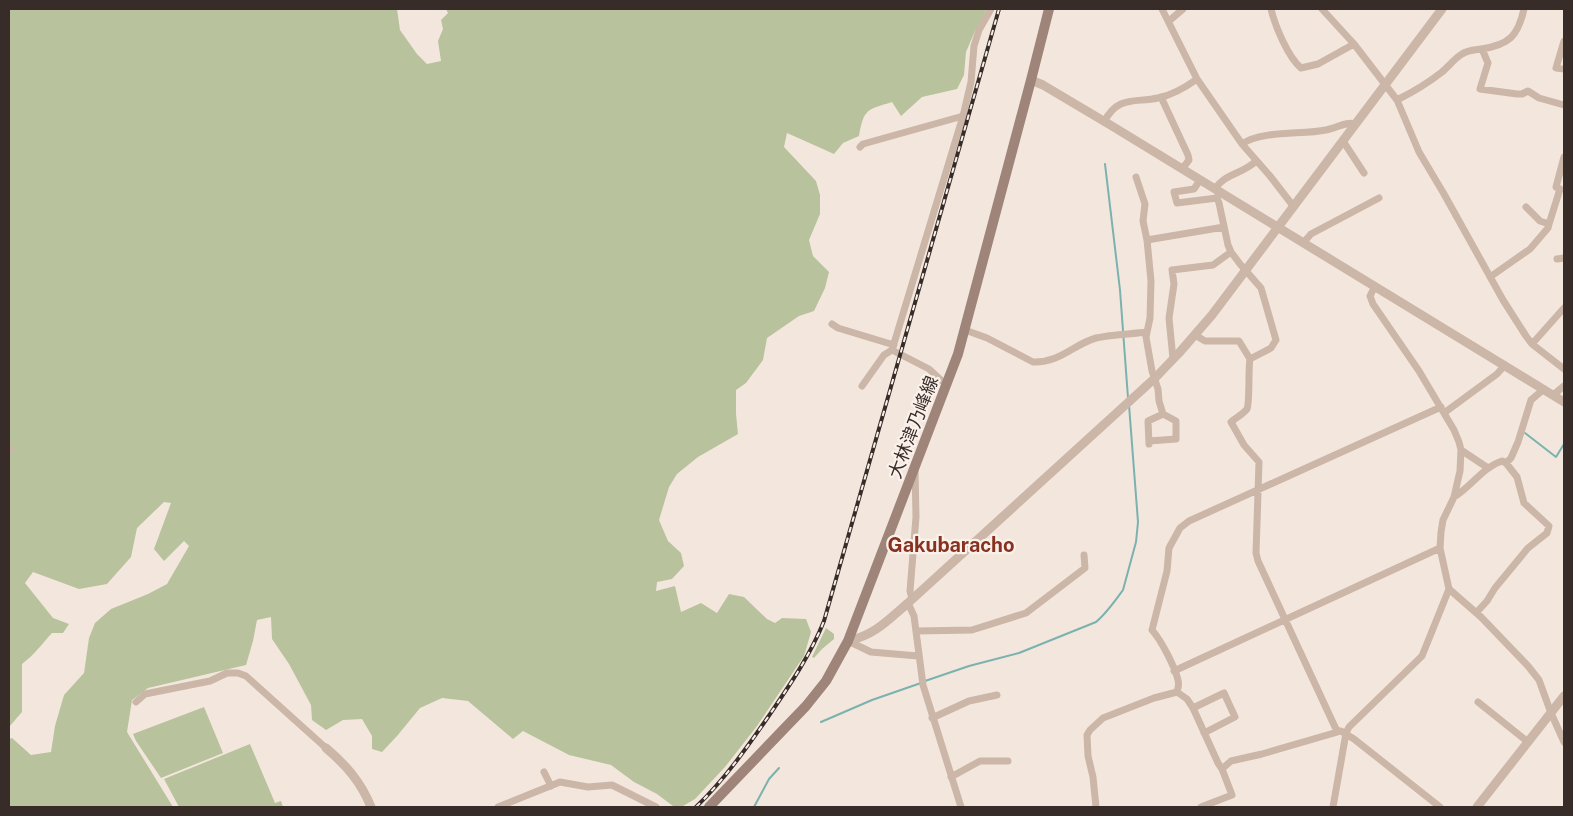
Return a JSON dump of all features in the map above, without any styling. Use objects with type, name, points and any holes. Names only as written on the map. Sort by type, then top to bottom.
[{"type":"main road","name":"大林津乃峰線","points":[[708,807],[806,706],[826,681],[848,641],[958,354],[1032,80],[1049,9]]},
{"type":"street","points":[[862,386],[884,355],[893,348],[963,116],[971,82],[974,46],[979,30],[991,9]]},
{"type":"street","points":[[1162,9],[1198,79],[1242,144],[1294,206]]},
{"type":"street","points":[[1169,21],[1183,9]]},
{"type":"street","points":[[1271,9],[1280,35],[1296,64],[1301,68],[1318,64],[1354,44]]},
{"type":"street","points":[[1322,9],[1354,44],[1397,100],[1417,148],[1503,300],[1532,344],[1564,369]]},
{"type":"street","points":[[848,641],[875,631],[910,601],[1155,378],[1173,359],[1195,335],[1246,270],[1442,9]]},
{"type":"street","points":[[1397,100],[1436,76],[1461,54],[1469,50],[1499,46],[1508,41],[1516,33],[1524,9]]},
{"type":"street","points":[[1564,41],[1556,68],[1564,69]]},
{"type":"street","points":[[1482,49],[1488,63],[1480,89],[1517,94],[1528,91],[1539,98],[1564,105]]},
{"type":"street","points":[[1104,122],[1112,109],[1132,100],[1161,97],[1190,85],[1198,79]]},
{"type":"street","points":[[1032,80],[1182,169],[1217,193],[1304,243],[1564,402]]},
{"type":"street","points":[[1161,97],[1188,156],[1189,160],[1182,169]]},
{"type":"street","points":[[860,147],[863,144],[882,138],[963,116]]},
{"type":"street","points":[[1242,144],[1256,137],[1325,131],[1337,128],[1348,122],[1356,124]]},
{"type":"street","points":[[1343,141],[1364,173]]},
{"type":"street","points":[[1490,277],[1530,249],[1546,231],[1560,189],[1556,187],[1564,157]]},
{"type":"street","points":[[1250,360],[1271,348],[1276,340],[1261,288],[1231,252],[1217,193],[1223,179],[1250,167],[1256,161]]},
{"type":"street","points":[[1136,177],[1145,204],[1143,220],[1152,281],[1150,318],[1147,332],[1152,371],[1163,414],[1176,421],[1176,439],[1149,443],[1148,421],[1163,414]]},
{"type":"street","points":[[1200,180],[1194,189],[1174,192],[1177,204],[1217,193]]},
{"type":"street","points":[[1304,243],[1311,234],[1379,198]]},
{"type":"street","points":[[1526,207],[1540,221],[1549,224]]},
{"type":"street","points":[[1147,240],[1224,227]]},
{"type":"street","points":[[1173,359],[1169,318],[1174,284],[1172,270],[1213,265],[1231,252]]},
{"type":"street","points":[[1374,286],[1370,296],[1373,304],[1404,347],[1442,410],[1454,430],[1461,450],[1462,462],[1454,497],[1443,520],[1441,532],[1440,548],[1450,589],[1528,666],[1539,680],[1564,742]]},
{"type":"street","points":[[1532,344],[1564,308]]},
{"type":"street","points":[[832,324],[838,328],[893,348],[929,369],[947,383]]},
{"type":"street","points":[[965,330],[987,338],[1033,362],[1064,355],[1095,338],[1147,332]]},
{"type":"street","points":[[1195,335],[1205,341],[1239,341],[1250,360],[1249,401],[1247,409],[1231,422],[1244,445],[1258,459],[1256,552],[1258,562],[1335,727],[1440,807]]},
{"type":"street","points":[[1177,692],[1179,682],[1157,636],[1152,630],[1167,571],[1169,548],[1180,528],[1189,521],[1258,489],[1442,410],[1497,374],[1504,365]]},
{"type":"street","points":[[1553,394],[1564,386]]},
{"type":"street","points":[[1506,463],[1511,458],[1518,442],[1531,400],[1544,389]]},
{"type":"street","points":[[1461,450],[1488,468]]},
{"type":"street","points":[[1454,497],[1488,468],[1502,461],[1506,463],[1520,482],[1521,498],[1524,503],[1546,522],[1549,529],[1542,538],[1528,548],[1495,588],[1488,601],[1476,613]]},
{"type":"street","points":[[915,466],[916,517],[910,601],[917,631],[918,656],[923,686],[961,807]]},
{"type":"street","points":[[1174,671],[1440,548]]},
{"type":"street","points":[[917,631],[972,630],[1026,613],[1084,568],[1084,555]]},
{"type":"street","points":[[1222,768],[1231,761],[1342,732],[1349,727],[1422,656],[1450,589]]},
{"type":"street","points":[[848,641],[871,652],[918,656]]},
{"type":"street","points":[[136,702],[145,694],[210,681],[227,673],[238,673],[246,676],[353,774],[361,785],[371,807]]},
{"type":"street","points":[[1096,807],[1094,777],[1088,756],[1087,735],[1090,730],[1103,718],[1154,698],[1177,692],[1187,699],[1193,708],[1222,768],[1232,795],[1200,807]]},
{"type":"street","points":[[1193,708],[1224,693],[1235,717],[1204,733]]},
{"type":"street","points":[[932,718],[969,701],[997,695]]},
{"type":"street","points":[[1477,807],[1564,696]]},
{"type":"street","points":[[1478,702],[1528,742]]},
{"type":"street","points":[[1333,807],[1342,732]]},
{"type":"street","points":[[951,777],[980,761],[1008,761]]},
{"type":"street","points":[[544,772],[551,786]]},
{"type":"street","points":[[498,807],[560,782],[588,787],[612,785],[656,807]]},
{"type":"green space","points":[[9,9],[397,9],[400,30],[417,54],[427,64],[441,61],[438,41],[443,29],[441,20],[448,13],[446,9],[987,9],[966,52],[964,75],[957,89],[922,97],[901,116],[892,102],[872,109],[865,115],[859,136],[843,143],[834,154],[787,133],[784,147],[816,181],[820,195],[820,214],[809,240],[813,256],[829,272],[825,288],[814,311],[799,316],[767,338],[763,360],[746,383],[736,390],[738,434],[698,457],[677,474],[669,487],[659,520],[668,541],[681,553],[684,566],[672,579],[657,582],[656,591],[675,586],[681,612],[701,603],[717,613],[729,594],[744,597],[767,619],[775,623],[782,618],[806,619],[811,632],[804,656],[757,726],[725,767],[695,799],[683,806],[673,806],[611,765],[569,755],[523,731],[513,739],[468,701],[442,698],[420,708],[382,752],[372,749],[372,736],[362,719],[343,720],[326,730],[312,720],[311,705],[289,664],[272,639],[271,617],[257,620],[246,665],[148,688],[132,700],[127,732],[173,807],[9,807],[9,739],[12,738],[31,755],[51,752],[55,726],[64,695],[84,673],[89,638],[95,623],[111,609],[167,584],[189,546],[184,541],[164,561],[154,549],[171,503],[164,502],[137,528],[131,557],[107,584],[79,589],[33,572],[25,583],[53,618],[69,624],[63,633],[52,633],[22,664],[22,712],[9,727]]},
{"type":"green space","points":[[826,628],[834,634],[834,639],[814,658],[812,657]]},
{"type":"green space","points":[[204,707],[223,753],[161,778],[133,734]]},
{"type":"green space","points":[[250,744],[275,803],[281,801],[283,807],[179,807],[164,779]]},
{"type":"waterway","points":[[1105,164],[1120,290],[1128,398]]},
{"type":"waterway","points":[[925,681],[969,666],[1019,653],[1096,622],[1117,599],[1123,590],[1136,542],[1138,522],[1129,405]]},
{"type":"waterway","points":[[1525,433],[1556,457],[1564,444]]},
{"type":"waterway","points":[[821,722],[872,700],[921,683]]},
{"type":"waterway","points":[[754,807],[769,779],[779,768]]},
{"type":"railway","points":[[696,807],[725,775],[768,717],[806,659],[824,621],[999,9]]},
{"type":"district","name":"Gakubaracho","points":[[951,545]]}]
